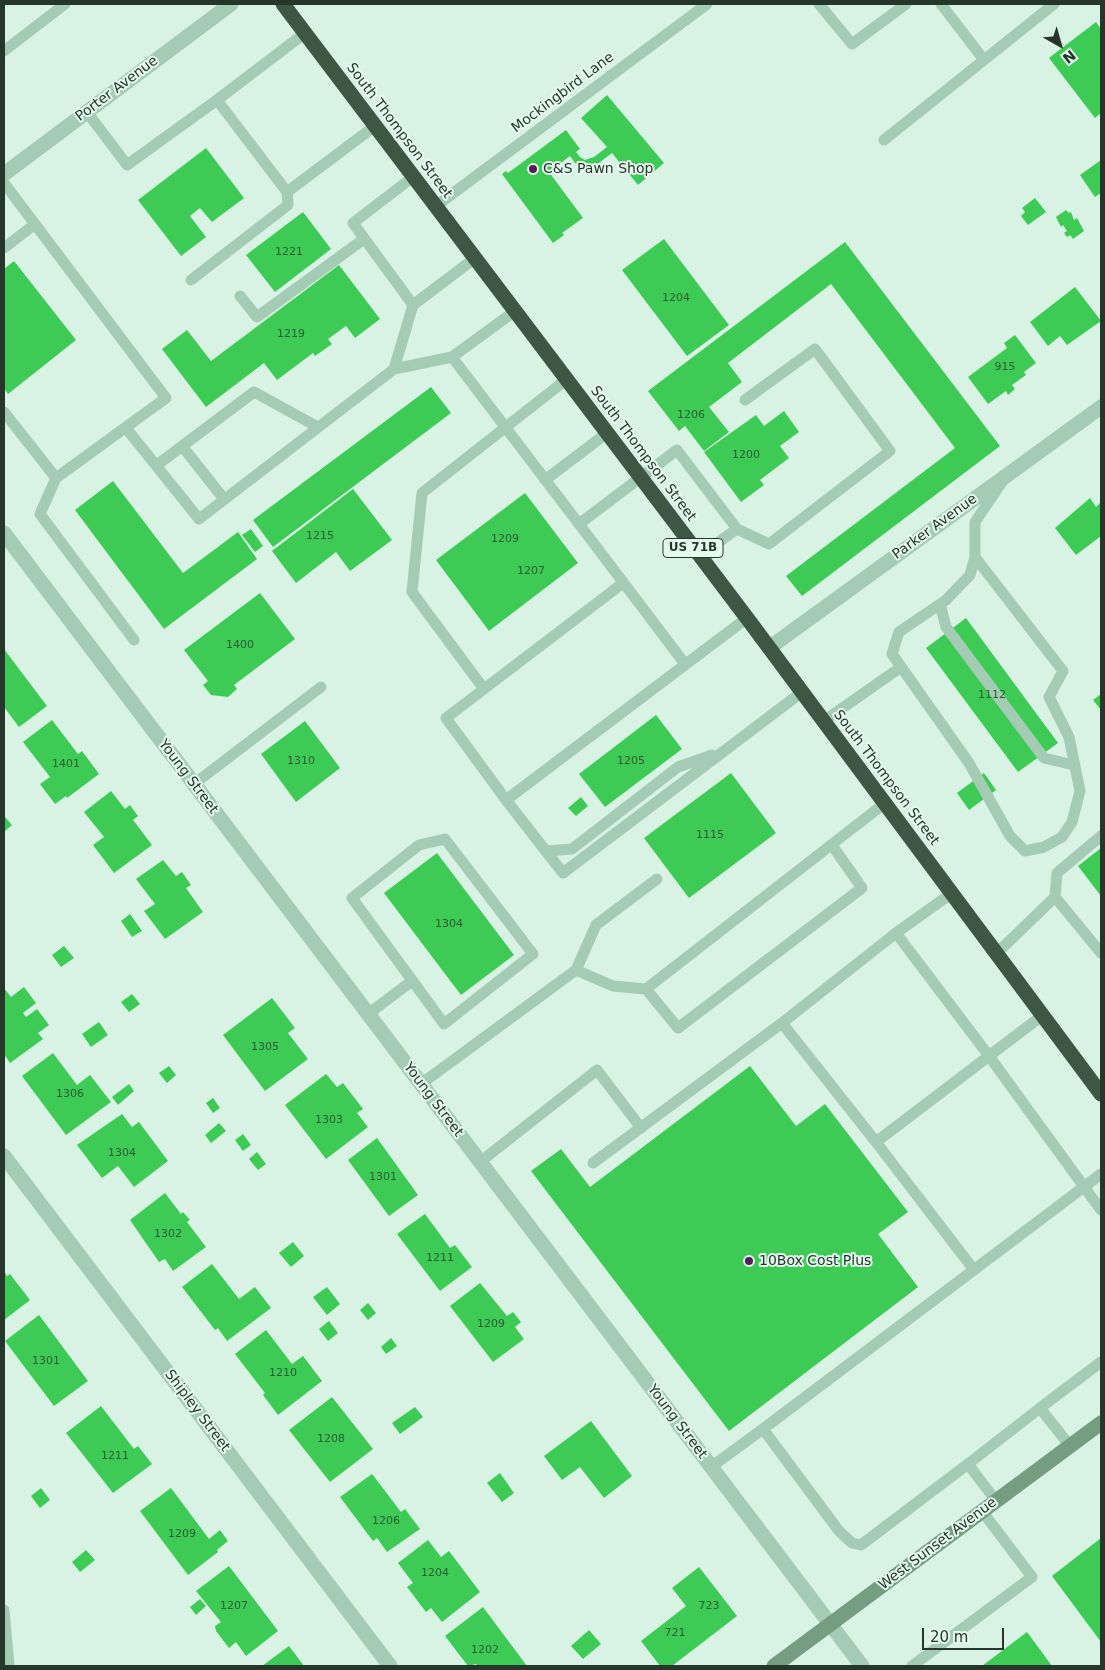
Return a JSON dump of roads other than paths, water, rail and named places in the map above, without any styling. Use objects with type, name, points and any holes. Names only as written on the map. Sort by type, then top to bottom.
[{"type":"highway","name":"South Thompson Street","points":[[283,4],[747,618],[1043,1015],[1099,1085]]},
{"type":"street","name":"Porter Avenue","points":[[4,174],[231,4]]},
{"type":"street","name":"Parker Avenue","points":[[769,648],[1101,407]]},
{"type":"street","name":"Young Street","points":[[4,533],[862,1666]]},
{"type":"street","name":"Shipley Street","points":[[4,1156],[390,1666]]},
{"type":"street","name":"West Sunset Avenue","points":[[774,1666],[1101,1423]]},
{"type":"lane","points":[[4,51],[65,4]]},
{"type":"lane","name":"Mockingbird Lane","points":[[436,206],[707,4]]},
{"type":"lane","points":[[820,4],[852,44],[906,4]]},
{"type":"lane","points":[[941,4],[984,60]]},
{"type":"lane","points":[[884,140],[1054,4]]},
{"type":"lane","points":[[87,112],[127,166],[305,33]]},
{"type":"lane","points":[[190,280],[288,205],[287,192],[217,100]]},
{"type":"lane","points":[[287,192],[375,126]]},
{"type":"lane","points":[[413,305],[352,223],[414,177]]},
{"type":"lane","points":[[4,183],[166,398],[56,478],[40,514],[134,640]]},
{"type":"lane","points":[[4,248],[35,224]]},
{"type":"lane","points":[[240,296],[257,317],[364,239]]},
{"type":"lane","points":[[394,369],[413,305],[475,258]]},
{"type":"lane","points":[[126,428],[199,519],[394,369],[452,357],[515,311]]},
{"type":"lane","points":[[579,524],[677,450],[737,529],[769,544],[890,452],[815,349],[745,400]]},
{"type":"lane","points":[[452,357],[685,664]]},
{"type":"lane","points":[[484,689],[412,592],[422,493],[567,380]]},
{"type":"lane","points":[[157,465],[254,392],[318,427]]},
{"type":"lane","points":[[4,412],[56,478]]},
{"type":"lane","points":[[544,480],[607,433]]},
{"type":"lane","points":[[182,446],[224,499]]},
{"type":"lane","points":[[975,556],[1063,671],[1049,697],[1069,737],[1080,791],[1072,822],[1062,837],[1044,847],[1025,851],[1010,836],[969,763],[892,654],[899,632],[940,604],[970,575],[975,556],[975,522],[1006,476]]},
{"type":"lane","points":[[699,556],[737,529]]},
{"type":"lane","points":[[623,583],[446,718],[506,800],[563,873],[802,692]]},
{"type":"lane","points":[[940,604],[946,627],[1044,758],[1074,765]]},
{"type":"lane","points":[[506,800],[747,618]]},
{"type":"lane","points":[[824,721],[901,667]]},
{"type":"lane","points":[[194,784],[321,687]]},
{"type":"lane","points":[[546,851],[572,848],[678,767],[723,751]]},
{"type":"lane","points":[[576,970],[613,986],[646,989],[884,803]]},
{"type":"lane","points":[[997,953],[1055,897],[1057,873],[1101,836]]},
{"type":"lane","points":[[446,838],[533,954],[444,1024],[412,981],[352,898],[419,845],[446,838]]},
{"type":"lane","points":[[646,989],[678,1028],[862,888],[832,845]]},
{"type":"lane","points":[[421,1084],[576,970],[596,925],[657,879]]},
{"type":"lane","points":[[593,1163],[782,1023],[896,934],[952,894]]},
{"type":"lane","points":[[1055,897],[1101,953]]},
{"type":"lane","points":[[896,934],[989,1056],[1101,1210]]},
{"type":"lane","points":[[368,1014],[412,981]]},
{"type":"lane","points":[[876,1142],[1043,1015]]},
{"type":"lane","points":[[782,1023],[974,1270]]},
{"type":"lane","points":[[480,1162],[596,1070],[641,1128]]},
{"type":"lane","points":[[711,1467],[1101,1174]]},
{"type":"lane","points":[[763,1429],[839,1531],[852,1543],[861,1545],[1101,1362]]},
{"type":"lane","points":[[1040,1408],[1070,1446]]},
{"type":"lane","points":[[968,1464],[996,1501]]},
{"type":"lane","points":[[912,1666],[1032,1577],[982,1511]]},
{"type":"lane","points":[[4,1610],[9,1666]]},
{"type":"place","name":"C&S Pawn Shop","points":[[533,169]]},
{"type":"place","name":"10Box Cost Plus","points":[[749,1261]]}]
